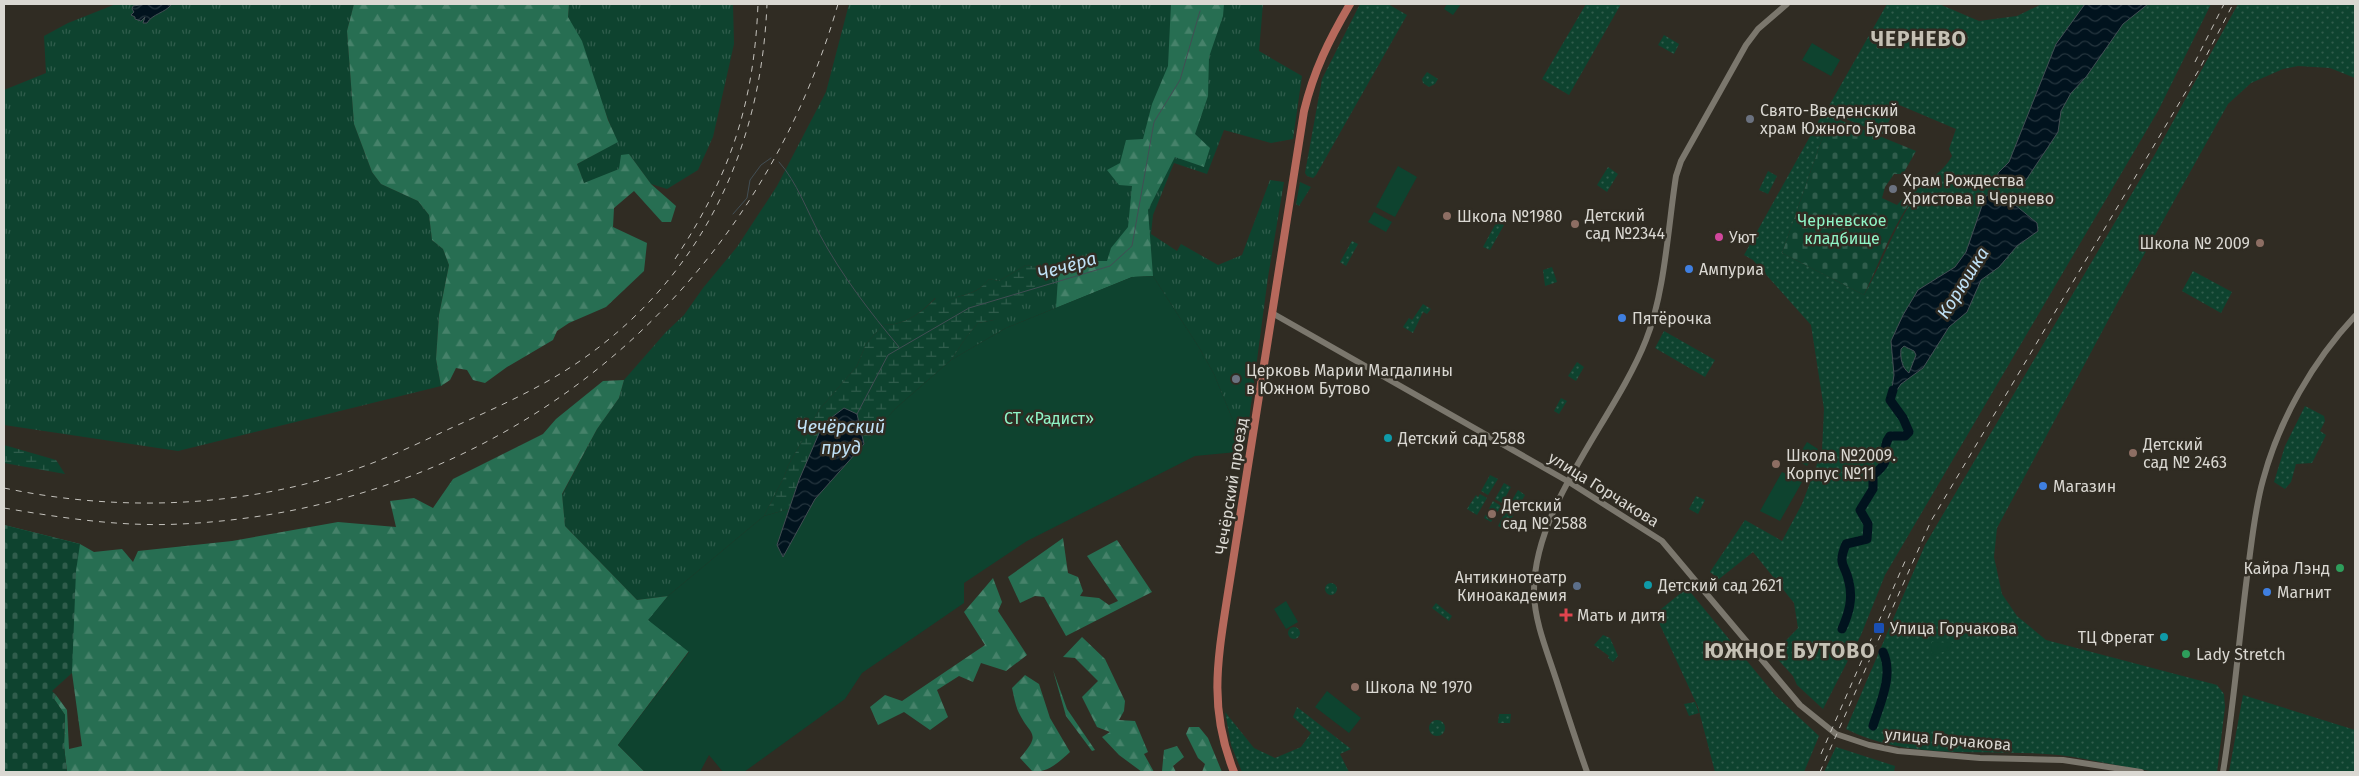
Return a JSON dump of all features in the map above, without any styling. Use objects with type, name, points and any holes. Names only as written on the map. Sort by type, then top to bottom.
[{"type":"main road","name":"Чечёрский проезд","points":[[1234,772],[1218,723],[1216,686],[1227,599],[1304,111],[1311,81],[1324,49],[1350,4]]},
{"type":"street","points":[[1587,772],[1540,631],[1535,599],[1537,565],[1543,540],[1570,482],[1646,341],[1660,285],[1676,176],[1681,161],[1746,45],[1758,29],[1787,4]]},
{"type":"street","name":"улица Горчакова","points":[[1272,313],[1570,482],[1662,541],[1800,705],[1836,734],[1874,747],[1898,751],[1980,758],[2063,760],[2141,772]]},
{"type":"street","points":[[2223,772],[2252,540],[2262,481],[2281,430],[2297,398],[2331,344],[2355,316]]},
{"type":"green space","points":[[116,4],[354,4],[347,31],[354,124],[372,172],[381,184],[418,201],[429,215],[432,240],[443,249],[449,265],[439,315],[436,359],[441,386],[178,451],[4,425],[4,90],[46,73],[44,36],[68,23]]},
{"type":"green space","points":[[354,4],[569,4],[568,17],[582,41],[608,120],[618,142],[577,164],[584,183],[619,169],[621,155],[629,154],[651,184],[676,206],[671,222],[662,222],[634,191],[614,208],[613,227],[647,243],[644,271],[606,307],[569,323],[557,331],[553,340],[507,367],[485,383],[473,380],[467,370],[456,368],[450,380],[441,386],[436,359],[439,315],[449,265],[443,249],[432,240],[429,215],[418,201],[381,184],[372,172],[354,124],[347,31]]},
{"type":"green space","points":[[569,4],[733,4],[734,44],[713,137],[698,170],[667,189],[651,184],[629,154],[620,169],[584,184],[577,164],[617,142],[568,17]]},
{"type":"green space","points":[[849,4],[1263,4],[1259,51],[1302,76],[1293,139],[1271,143],[1224,130],[1207,174],[1174,163],[1153,215],[1151,234],[1177,251],[1181,244],[1218,265],[1242,255],[1270,180],[1284,182],[1268,277],[1246,443],[1239,443],[1239,435],[1214,374],[1153,276],[1132,277],[1006,328],[951,360],[978,323],[994,320],[1043,268],[1026,265],[999,281],[989,279],[983,286],[953,299],[943,307],[935,298],[912,318],[898,323],[883,325],[866,344],[857,366],[819,410],[788,466],[764,516],[668,596],[637,600],[565,526],[562,495],[597,429],[619,398],[624,380],[666,332],[684,315],[703,288],[737,247],[777,186],[826,92]]},
{"type":"green space","points":[[1171,4],[1224,4],[1223,16],[1209,57],[1208,96],[1195,134],[1210,148],[1204,167],[1175,157],[1148,210],[1153,276],[1132,277],[1056,308],[1058,278],[1064,261],[1107,261],[1111,248],[1128,227],[1132,186],[1119,185],[1107,170],[1120,163],[1126,140],[1143,139],[1152,104],[1168,66]]},
{"type":"green space","points":[[1360,4],[1388,4],[1407,15],[1313,178],[1305,173],[1322,79]]},
{"type":"green space","points":[[1447,4],[1461,4],[1453,15],[1444,9]]},
{"type":"green space","points":[[1586,4],[1621,4],[1569,95],[1542,79]]},
{"type":"green space","points":[[1887,4],[1939,4],[1979,21],[2017,16],[2042,4],[2211,4],[2158,111],[1885,575],[1861,635],[1823,709],[1797,685],[1793,676],[1773,654],[1798,628],[1794,603],[1753,552],[1719,579],[1710,572],[1745,520],[1782,541],[1802,504],[1822,451],[1824,409],[1811,325],[1753,260],[1744,255],[1823,113],[1830,116],[1782,253],[1864,295],[1910,204],[1922,187],[1945,167],[1952,156],[1949,149],[1956,129],[1897,104],[1883,134],[1826,111]]},
{"type":"green space","points":[[2238,4],[2355,4],[2355,78],[2330,68],[2298,66],[2283,69],[2251,83],[2228,104],[2120,298],[1997,528],[1994,557],[2002,594],[2017,616],[2046,640],[2217,685],[2224,694],[2225,707],[2217,772],[2160,772],[2059,755],[1924,750],[1897,746],[1871,739],[1846,729],[1925,545],[2154,156]]},
{"type":"green space","points":[[1664,35],[1679,44],[1674,54],[1658,45]]},
{"type":"green space","points":[[1812,43],[1840,60],[1831,76],[1802,60]]},
{"type":"green space","points":[[1427,72],[1438,79],[1435,84],[1429,87],[1423,83],[1422,79]]},
{"type":"green space","name":"Черневское кладбище","points":[[1830,116],[1916,151],[1903,174],[1894,174],[1885,187],[1882,198],[1897,205],[1922,179],[1928,182],[1899,220],[1864,295],[1782,253]]},
{"type":"green space","points":[[1398,166],[1417,177],[1395,217],[1376,207]]},
{"type":"green space","points":[[1608,167],[1618,174],[1607,192],[1597,185]]},
{"type":"green space","points":[[1768,171],[1777,176],[1768,194],[1759,190]]},
{"type":"green space","points":[[1300,182],[1311,187],[1299,206],[1296,204]]},
{"type":"green space","points":[[1374,212],[1392,222],[1386,232],[1368,222]]},
{"type":"green space","points":[[1497,221],[1504,225],[1490,250],[1483,247]]},
{"type":"green space","points":[[1352,241],[1358,244],[1346,266],[1340,262]]},
{"type":"green space","points":[[1026,265],[1043,268],[1031,295],[1013,309],[994,320],[978,323],[951,360],[895,409],[864,444],[862,433],[823,424],[789,509],[764,516],[788,466],[819,410],[857,366],[866,344],[883,325],[898,323],[912,318],[936,298],[943,306],[948,301],[983,286],[989,279],[999,281]]},
{"type":"green space","points":[[1552,267],[1557,282],[1545,286],[1543,270]]},
{"type":"green space","points":[[2193,271],[2232,292],[2221,313],[2182,291]]},
{"type":"green space","name":"СТ «Радист»","points":[[1153,276],[1214,374],[1239,435],[1237,452],[1195,456],[1027,541],[964,583],[964,603],[862,673],[845,699],[744,772],[723,772],[709,755],[700,772],[645,772],[618,745],[689,652],[648,620],[668,596],[764,516],[789,509],[777,545],[783,556],[815,499],[895,409],[951,360],[1006,328],[1132,277]]},
{"type":"green space","points":[[1423,304],[1431,309],[1427,314],[1423,312],[1413,333],[1403,327],[1409,318],[1412,320]]},
{"type":"green space","points":[[1664,331],[1715,360],[1705,377],[1655,348]]},
{"type":"green space","points":[[1577,362],[1584,367],[1576,381],[1568,376]]},
{"type":"green space","points":[[624,380],[619,398],[597,429],[562,494],[565,526],[637,600],[668,596],[649,620],[689,651],[618,745],[645,772],[67,772],[64,746],[65,715],[54,699],[56,695],[67,710],[69,749],[82,746],[72,673],[72,642],[4,525],[80,544],[94,552],[122,549],[133,562],[138,551],[232,541],[338,522],[396,527],[390,501],[414,498],[433,508],[453,479],[543,434],[556,419],[603,381]]},
{"type":"green space","points":[[1561,398],[1567,401],[1559,414],[1554,411]]},
{"type":"green space","points":[[2305,406],[2324,416],[2325,421],[2320,431],[2326,435],[2312,463],[2296,464],[2291,482],[2285,489],[2274,482],[2285,446]]},
{"type":"green space","points":[[1807,442],[1818,449],[1807,466],[1796,460]]},
{"type":"green space","points":[[4,445],[56,460],[65,474],[4,463]]},
{"type":"green space","points":[[1782,472],[1802,482],[1780,521],[1760,511]]},
{"type":"green space","points":[[1490,475],[1498,479],[1488,495],[1481,491]]},
{"type":"green space","points":[[1504,483],[1511,487],[1502,503],[1495,499]]},
{"type":"green space","points":[[1518,490],[1525,495],[1516,511],[1508,507]]},
{"type":"green space","points":[[1480,494],[1487,498],[1477,515],[1467,509],[1476,495],[1478,497]]},
{"type":"green space","points":[[1696,496],[1705,500],[1698,514],[1689,509]]},
{"type":"green space","points":[[1493,501],[1501,506],[1491,522],[1484,518]]},
{"type":"green space","points":[[1507,509],[1514,514],[1505,530],[1498,526]]},
{"type":"green space","points":[[4,525],[80,544],[76,571],[72,673],[52,691],[56,695],[54,699],[65,715],[64,746],[67,772],[4,772]]},
{"type":"green space","points":[[1063,538],[1068,573],[1078,577],[1083,591],[1080,596],[1099,598],[1109,605],[1118,601],[1087,556],[1117,540],[1152,592],[1066,636],[1044,597],[1035,596],[1020,603],[1008,577]]},
{"type":"green space","points":[[993,578],[1002,602],[998,611],[1027,655],[1006,671],[981,663],[973,682],[959,676],[937,690],[948,717],[930,730],[904,712],[878,725],[870,707],[885,695],[902,701],[985,645],[964,612]]},
{"type":"green space","points":[[1329,583],[1333,583],[1337,589],[1333,595],[1329,595],[1325,591],[1325,587]]},
{"type":"green space","points":[[1687,588],[1775,695],[1819,736],[1804,772],[1715,772],[1698,707],[1655,614]]},
{"type":"green space","points":[[1286,601],[1298,622],[1286,629],[1274,609]]},
{"type":"green space","points":[[1436,603],[1452,616],[1449,621],[1432,608]]},
{"type":"green space","points":[[1292,627],[1296,627],[1300,633],[1296,639],[1292,639],[1288,635],[1288,631]]},
{"type":"green space","points":[[1603,635],[1610,638],[1618,656],[1613,662],[1608,658],[1609,656],[1594,645]]},
{"type":"green space","points":[[1082,637],[1105,659],[1125,701],[1124,711],[1119,720],[1135,721],[1148,752],[1144,754],[1154,772],[1142,772],[1119,755],[1102,737],[1110,732],[1097,727],[1082,697],[1098,681],[1075,658],[1063,657]]},
{"type":"green space","points":[[1932,642],[1953,643],[1949,650],[1931,656]]},
{"type":"green space","points":[[1053,670],[1067,709],[1095,750],[1092,751],[1066,716]]},
{"type":"green space","points":[[1025,675],[1039,684],[1050,718],[1070,752],[1053,766],[1039,772],[1033,772],[1020,758],[1033,738],[1018,711],[1012,688]]},
{"type":"green space","points":[[1327,691],[1361,718],[1349,733],[1315,707]]},
{"type":"green space","points":[[2243,695],[2355,730],[2355,772],[2229,772]]},
{"type":"green space","points":[[1695,702],[1699,713],[1689,716],[1684,704]]},
{"type":"green space","points":[[1297,707],[1351,749],[1340,754],[1349,772],[1242,772],[1231,745],[1225,712],[1254,748],[1275,758],[1301,747],[1311,733],[1293,717]]},
{"type":"green space","points":[[1499,714],[1511,714],[1510,723],[1498,723]]},
{"type":"green space","points":[[1437,720],[1445,728],[1437,736],[1429,728]]},
{"type":"green space","points":[[1189,727],[1199,727],[1208,738],[1222,772],[1202,772],[1205,764],[1198,758],[1186,734]]},
{"type":"green space","points":[[1177,746],[1184,757],[1173,766],[1176,772],[1160,772],[1162,771],[1164,750]]},
{"type":"green space","points":[[1836,747],[1895,766],[1894,772],[1824,772]]},
{"type":"water","points":[[172,4],[147,23],[143,23],[145,17],[141,21],[131,15],[134,12],[133,6]]},
{"type":"water","points":[[2085,4],[2148,4],[2123,24],[2086,77],[2071,93],[2061,111],[2058,132],[2026,180],[2022,184],[2013,183],[1998,176],[1998,173],[2009,162],[2056,44]]},
{"type":"water","points":[[1992,192],[2014,204],[2037,223],[2038,231],[2017,246],[1999,267],[1981,280],[1967,312],[1949,327],[1923,368],[1901,384],[1890,400],[1894,375],[1891,341],[1903,315],[1918,290],[1955,267],[1966,252],[1985,197]],"holes":[[[1904,346],[1914,351],[1916,355],[1909,373],[1902,362],[1901,349]]]},
{"type":"water","name":"Чечёрский пруд","points":[[844,408],[857,414],[864,444],[815,499],[783,557],[777,545],[799,480],[823,424]]},
{"type":"waterway","name":"Чечёра","points":[[857,414],[888,355],[969,308],[1110,266],[1132,246],[1154,122],[1180,80],[1200,11]]},
{"type":"waterway","points":[[733,214],[747,198],[750,180],[761,165],[771,158]]},
{"type":"waterway","points":[[779,162],[796,188],[820,235],[847,279],[899,347]]},
{"type":"waterway","name":"Корюшка","points":[[1842,629],[1848,612],[1851,594],[1842,561],[1843,551],[1846,544],[1867,539],[1868,524],[1860,510],[1873,489],[1873,475],[1884,464],[1886,446],[1890,436],[1905,436],[1909,432],[1903,418],[1890,400],[1893,390]]},
{"type":"waterway","name":"Корюшка","points":[[1873,726],[1887,679],[1886,661],[1883,652]]},
{"type":"railway","points":[[675,259],[711,198],[736,138],[751,74],[756,40],[758,4]]},
{"type":"railway","points":[[4,488],[90,501],[134,503],[222,499],[265,493],[308,483],[375,462],[498,406],[562,373],[621,329],[658,292],[690,251],[716,207],[737,160],[752,110],[762,58],[767,4]]},
{"type":"railway","points":[[4,508],[92,521],[159,525],[296,510],[403,479],[503,433],[594,372],[674,297],[743,211],[798,112],[838,4]]},
{"type":"railway","points":[[2195,62],[2224,4]]},
{"type":"railway","points":[[1820,772],[1931,521],[2200,68],[2233,4]]},
{"type":"railway","points":[[1821,754],[1906,559]]},
{"type":"place","name":"Свято-Введенский храм Южного Бутова","points":[[1750,119]]},
{"type":"place","name":"Храм Рождества Христова в Чернево","points":[[1893,189]]},
{"type":"place","name":"Школа №1980","points":[[1447,216]]},
{"type":"place","name":"Детский сад №2344","points":[[1575,224]]},
{"type":"place","name":"Уют","points":[[1719,237]]},
{"type":"place","name":"Школа № 2009","points":[[2260,243]]},
{"type":"place","name":"Ампуриа","points":[[1689,269]]},
{"type":"place","name":"Пятёрочка","points":[[1622,318]]},
{"type":"place","name":"Церковь Марии Магдалины в Южном Бутово","points":[[1236,379]]},
{"type":"place","name":"Детский сад 2588","points":[[1388,438]]},
{"type":"place","name":"Детский сад № 2463","points":[[2133,453]]},
{"type":"place","name":"Школа №2009. Корпус №11","points":[[1776,464]]},
{"type":"place","name":"Магазин","points":[[2043,486]]},
{"type":"place","name":"Детский сад № 2588","points":[[1492,514]]},
{"type":"place","name":"Кайра Лэнд","points":[[2340,568]]},
{"type":"place","name":"Детский сад 2621","points":[[1648,585]]},
{"type":"place","name":"Антикинотеатр Киноакадемия","points":[[1577,586]]},
{"type":"place","name":"Магнит","points":[[2267,592]]},
{"type":"place","name":"Мать и дитя","points":[[1566,615]]},
{"type":"place","name":"Улица Горчакова","points":[[1879,628]]},
{"type":"place","name":"ТЦ Фрегат","points":[[2164,637]]},
{"type":"place","name":"Lady Stretch","points":[[2186,654]]},
{"type":"place","name":"Школа № 1970","points":[[1355,687]]},
{"type":"district","name":"ЧЕРНЕВО","points":[[1919,39]]},
{"type":"district","name":"ЮЖНОЕ БУТОВО","points":[[1790,651]]}]
